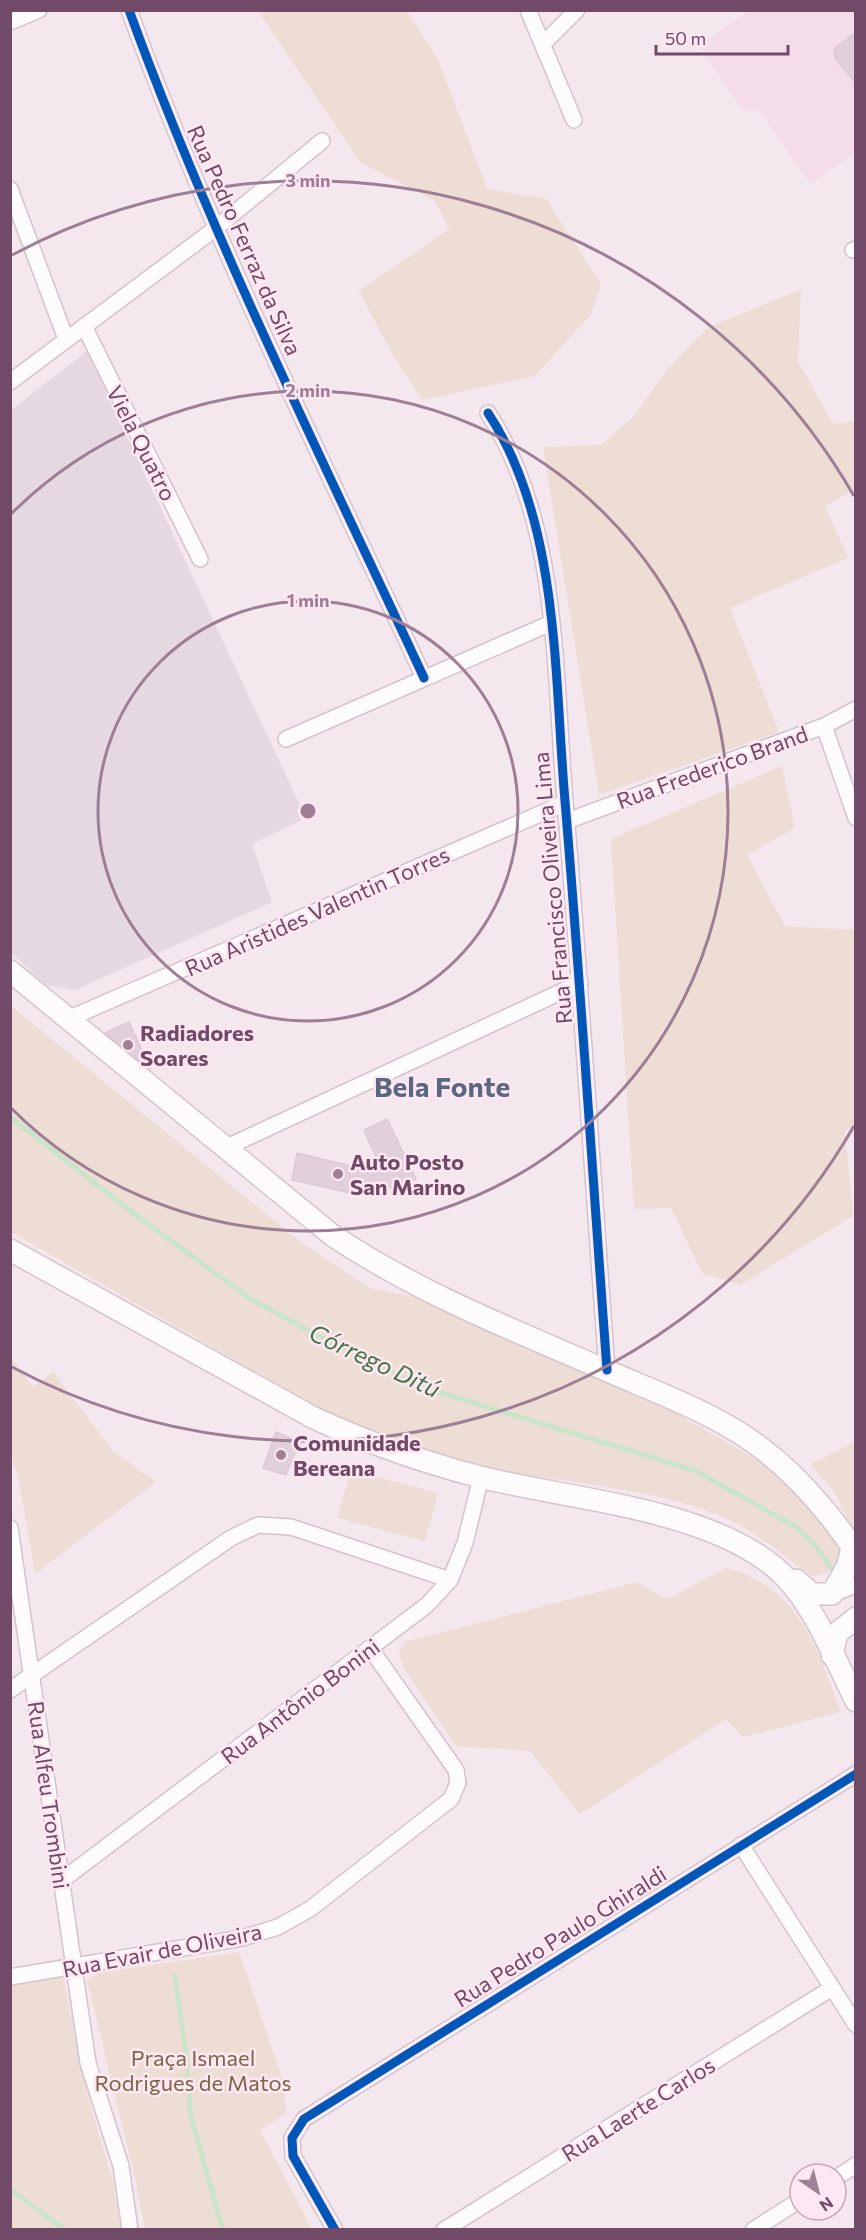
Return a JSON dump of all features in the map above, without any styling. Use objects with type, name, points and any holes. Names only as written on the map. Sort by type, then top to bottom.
[{"type":"main road","points":[[10,971],[332,1235],[377,1265],[682,1403],[753,1442],[815,1498],[854,1549],[846,1572],[832,1594],[812,1594],[764,1550],[736,1536],[724,1538]]},
{"type":"main road","points":[[10,1250],[314,1418],[388,1450],[481,1477],[668,1518],[724,1538],[752,1552],[785,1577],[808,1606],[855,1701]]},
{"type":"main road","points":[[832,1655],[837,1633],[855,1618]]},
{"type":"street","points":[[10,22],[39,10]]},
{"type":"street","name":"Rua Pedro Ferraz da Silva","points":[[129,10],[160,94],[216,228],[424,678]]},
{"type":"street","points":[[528,10],[574,120]]},
{"type":"street","points":[[543,44],[577,10]]},
{"type":"street","points":[[10,382],[216,228],[322,141]]},
{"type":"street","points":[[10,189],[66,339]]},
{"type":"street","name":"Viela Quatro","points":[[84,326],[200,559]]},
{"type":"street","name":"Rua Francisco Oliveira Lima","points":[[488,413],[506,441],[527,499],[540,547],[551,623],[580,983],[607,1370]]},
{"type":"street","points":[[286,739],[551,623]]},
{"type":"street","name":"Rua Frederico Brand","points":[[567,821],[824,726],[855,709]]},
{"type":"street","points":[[824,726],[855,818]]},
{"type":"street","name":"Rua Aristides Valentin Torres","points":[[70,1018],[565,803]]},
{"type":"street","points":[[227,1147],[580,983]]},
{"type":"street","name":"Rua Antônio Bonini","points":[[61,1881],[427,1605],[450,1580],[465,1543],[481,1477]]},
{"type":"street","points":[[10,1690],[231,1538],[258,1525],[291,1527],[450,1580]]},
{"type":"street","name":"Rua Alfeu Trombini","points":[[10,1528],[88,2063],[121,2166],[130,2229]]},
{"type":"street","points":[[832,1594],[855,1585]]},
{"type":"street","name":"Rua Evair de Oliveira","points":[[10,1977],[242,1938],[278,1927],[310,1909],[451,1799],[458,1783],[456,1770],[370,1648]]},
{"type":"street","name":"Rua Pedro Paulo Ghiraldi","points":[[335,2229],[293,2156],[292,2138],[304,2119],[855,1774]]},
{"type":"street","points":[[741,1845],[855,2025]]},
{"type":"street","name":"Rua Laerte Carlos","points":[[444,2229],[832,1988]]},
{"type":"street","points":[[753,2229],[788,2207]]},
{"type":"shaded area","points":[[749,11],[855,11],[855,153],[810,183],[758,109],[744,112],[699,46]]},
{"type":"shaded area","points":[[87,351],[306,818],[252,844],[272,902],[75,990],[46,985],[11,953],[10,411]]},
{"type":"green space","points":[[258,11],[407,11],[438,59],[487,189],[546,199],[601,284],[592,313],[535,376],[422,400],[392,354],[359,291],[449,229],[435,201],[360,162]]},
{"type":"green space","points":[[801,289],[798,361],[833,424],[855,421],[855,489],[825,506],[848,558],[730,608],[779,732],[599,795],[543,447],[601,445],[633,417],[666,371],[707,328]]},
{"type":"green space","points":[[782,766],[795,828],[747,855],[785,926],[853,930],[855,935],[855,1125],[845,1131],[853,1216],[740,1285],[702,1273],[671,1208],[634,1209],[611,839]]},
{"type":"green space","points":[[10,1005],[303,1244],[371,1289],[426,1298],[667,1408],[776,1471],[807,1502],[839,1546],[839,1560],[828,1573],[812,1576],[740,1525],[701,1509],[641,1493],[466,1464],[399,1443],[314,1405],[11,1232]]},
{"type":"green space","points":[[10,1356],[33,1387],[53,1372],[113,1451],[156,1482],[35,1574],[18,1475],[11,1456]]},
{"type":"green space","points":[[855,1442],[855,1534],[834,1491],[810,1464]]},
{"type":"green space","points":[[351,1470],[438,1493],[425,1541],[337,1518]]},
{"type":"green space","points":[[726,1568],[751,1577],[771,1589],[788,1605],[802,1623],[813,1644],[841,1712],[743,1737],[726,1719],[580,1814],[530,1751],[456,1746],[404,1668],[399,1652],[405,1642],[637,1582],[667,1599]]},
{"type":"green space","name":"Praça Ismael Rodrigues de Matos","points":[[239,1952],[282,2078],[287,2113],[260,2130],[312,2229],[145,2229],[136,2182],[87,1980],[102,1972]]},
{"type":"green space","points":[[63,1976],[88,2096],[113,2182],[121,2229],[11,2230],[11,1985]]},
{"type":"building","points":[[855,33],[855,82],[835,58],[834,49]]},
{"type":"building","name":"Radiadores Soares","points":[[129,1022],[151,1070],[105,1033]]},
{"type":"building","points":[[387,1119],[416,1179],[392,1191],[389,1185],[364,1196],[292,1180],[297,1153],[359,1168],[377,1159],[364,1130]]},
{"type":"building","name":"Comunidade Bereana","points":[[276,1432],[299,1442],[286,1475],[263,1468]]},
{"type":"waterway","name":"Córrego Ditú","points":[[10,1117],[137,1216],[251,1299],[331,1343],[425,1388],[694,1470],[796,1527],[813,1543],[832,1569]]},
{"type":"waterway","points":[[175,1976],[186,2055],[191,2117],[223,2230]]},
{"type":"waterway","points":[[10,2189],[65,2230]]},
{"type":"cycle path","points":[[129,10],[161,95],[232,264],[424,678]]},
{"type":"cycle path","points":[[488,413],[512,456],[529,502],[541,551],[549,601],[555,652],[607,1370]]},
{"type":"cycle path","points":[[335,2230],[293,2156],[292,2138],[304,2119],[856,1774]]},
{"type":"place","name":"Radiadores Soares","points":[[128,1045]]},
{"type":"place","name":"Auto Posto San Marino","points":[[338,1174]]},
{"type":"place","name":"Comunidade Bereana","points":[[281,1455]]},
{"type":"district","name":"Bela Fonte","points":[[442,1086]]}]
